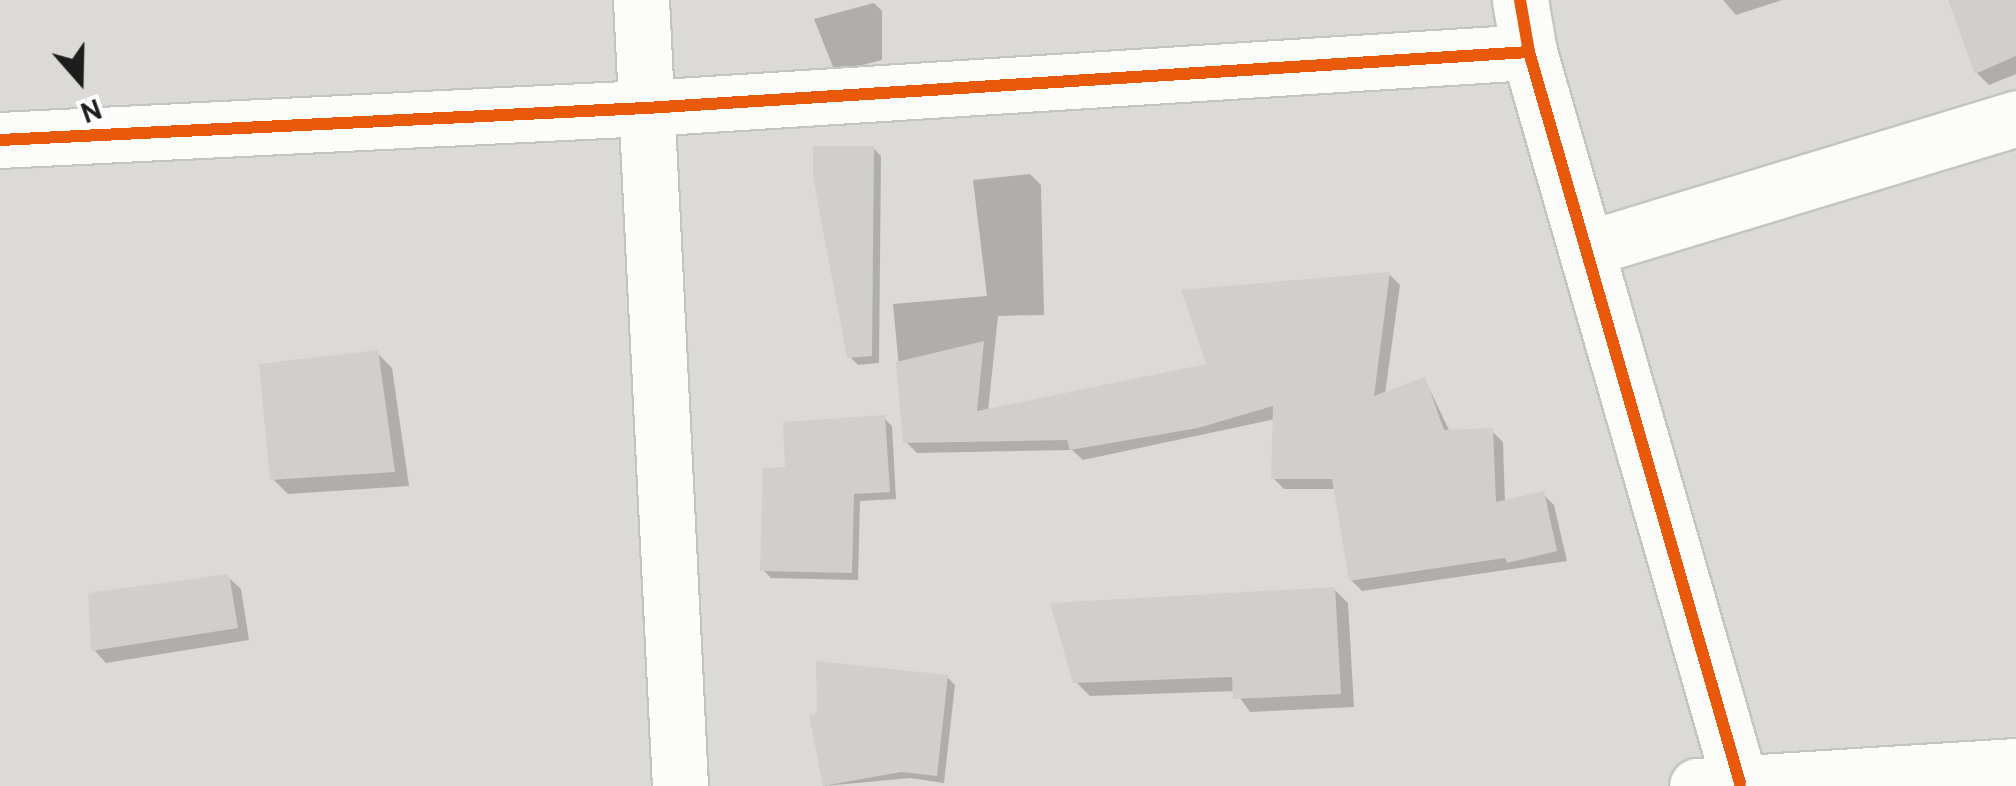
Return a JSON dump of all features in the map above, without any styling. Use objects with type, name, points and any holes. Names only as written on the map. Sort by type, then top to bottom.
[{"type":"street","points":[[641,0],[680,786]]},
{"type":"street","points":[[0,140],[646,108],[1525,26],[1586,249],[1718,785],[2016,766]]},
{"type":"street","points":[[1586,249],[2016,118]]},
{"type":"shaded area","points":[[0,0],[2016,0],[2016,786],[0,786]]},
{"type":"building","points":[[1948,0],[2016,0],[2016,56],[1975,74]]},
{"type":"building","points":[[813,146],[874,146],[872,356],[847,358],[813,177]]},
{"type":"building","points":[[1390,272],[1374,396],[1425,377],[1444,430],[1493,428],[1496,502],[1544,491],[1557,551],[1507,563],[1505,558],[1349,581],[1332,479],[1271,479],[1273,406],[1198,428],[1070,450],[1067,440],[903,443],[896,362],[984,341],[977,411],[1206,364],[1181,290]]},
{"type":"building","points":[[378,350],[395,472],[270,480],[259,364]]},
{"type":"building","points":[[885,415],[890,492],[854,494],[852,573],[760,571],[763,468],[785,467],[783,422]]},
{"type":"building","points":[[229,574],[238,628],[91,651],[88,593]]},
{"type":"building","points":[[1335,587],[1341,694],[1233,699],[1232,677],[1073,683],[1050,603]]},
{"type":"building","points":[[816,661],[948,675],[937,776],[901,772],[823,786],[809,715],[817,714]]},
{"type":"cycle path","points":[[1520,0],[1529,52],[1740,783]]},
{"type":"cycle path","points":[[0,140],[646,108],[1529,52]]}]
